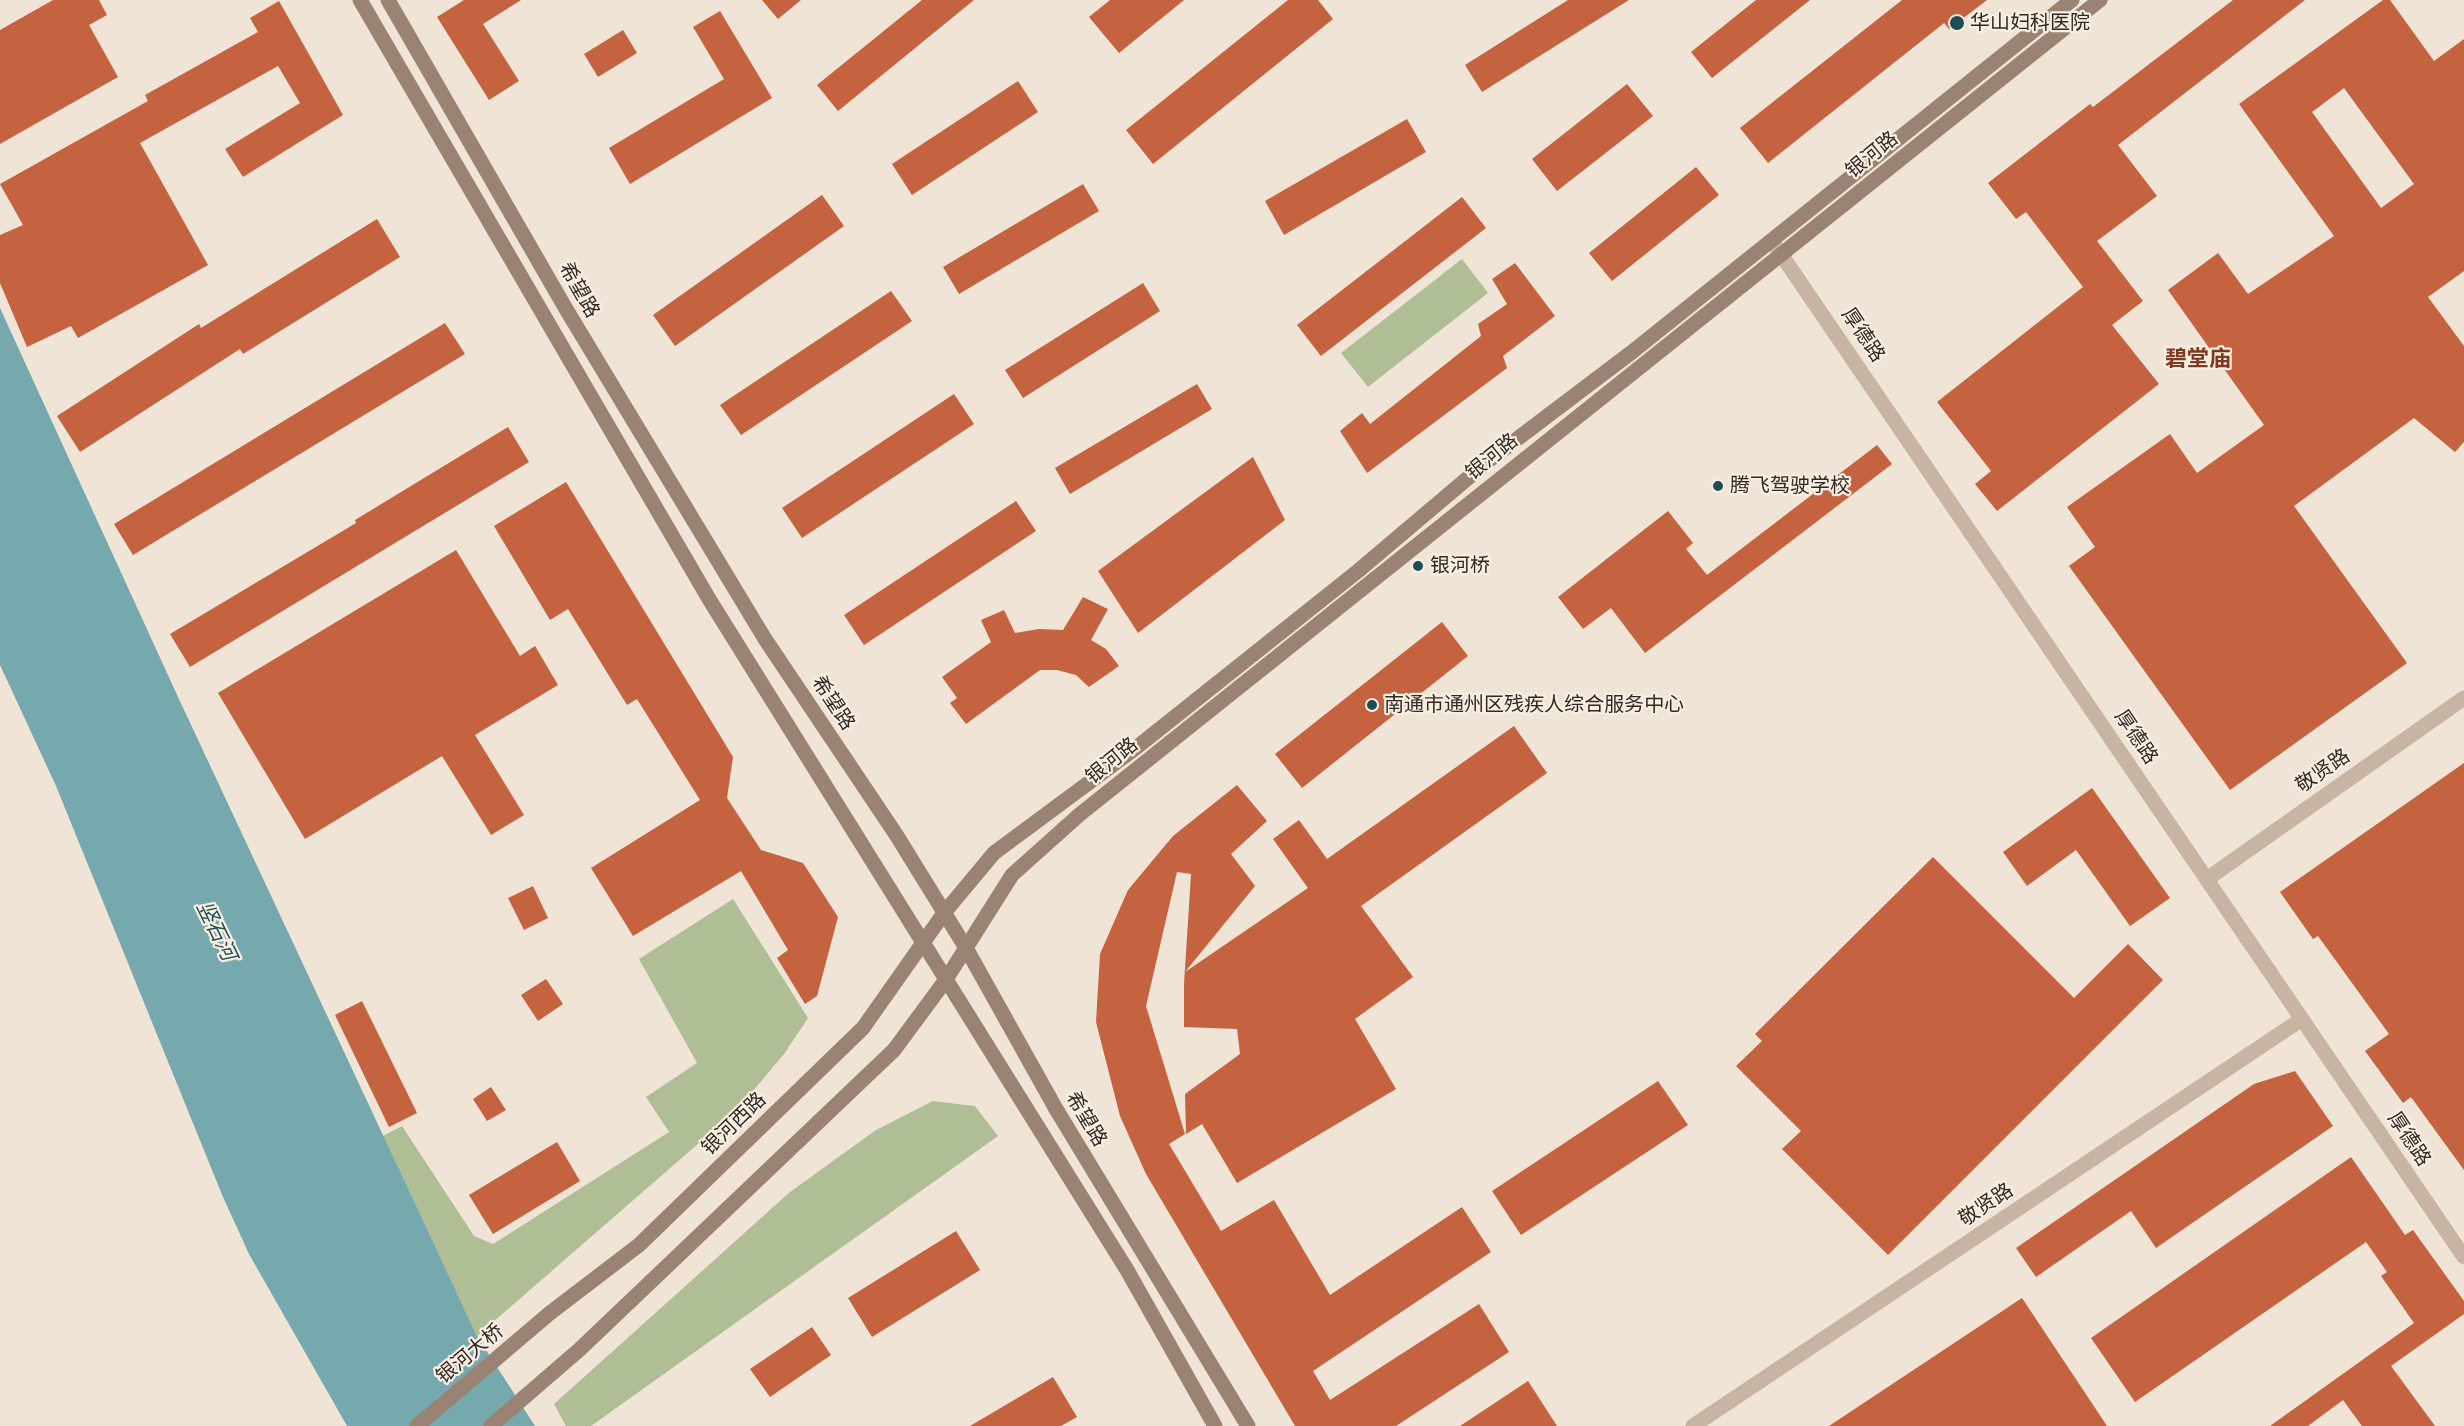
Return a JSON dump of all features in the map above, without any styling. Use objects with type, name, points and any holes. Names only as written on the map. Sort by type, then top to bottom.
[{"type":"main road","points":[[360,0],[709,599],[1127,1270],[1215,1426]]},
{"type":"main road","name":"希望路","points":[[388,0],[566,309],[765,639],[897,836],[966,948],[1056,1109],[1248,1426]]},
{"type":"main road","name":"银河路","points":[[925,943],[944,913],[994,853],[1137,747],[1358,571],[1488,461],[1632,352],[2072,0]]},
{"type":"main road","name":"银河路","points":[[945,981],[1012,875],[1079,815],[2100,0]]},
{"type":"main road","name":"银河西路","points":[[550,1313],[639,1245],[864,1028],[925,943]]},
{"type":"main road","points":[[491,1426],[579,1350],[894,1050],[945,981]]},
{"type":"main road","name":"银河大桥","points":[[417,1426],[550,1313]]},
{"type":"street","name":"厚德路","points":[[1772,241],[2464,1257]]},
{"type":"street","name":"敬贤路","points":[[2207,879],[2464,698]]},
{"type":"street","name":"敬贤路","points":[[1693,1426],[2302,1019]]},
{"type":"green space","points":[[1462,259],[1488,293],[1368,387],[1341,353]]},
{"type":"green space","points":[[733,899],[808,1018],[784,1054],[737,1110],[477,1336],[383,1136],[402,1126],[474,1236],[493,1244],[669,1132],[646,1097],[697,1063],[639,959]]},
{"type":"green space","points":[[933,1101],[975,1106],[998,1136],[591,1426],[566,1426],[554,1404],[790,1192],[876,1130]]},
{"type":"water","name":"竖石河","points":[[0,308],[178,697],[477,1336],[535,1426],[347,1426],[249,1254],[223,1197],[56,786],[0,665]]},
{"type":"building","points":[[53,0],[99,0],[107,15],[89,25],[118,77],[0,144],[0,30]]},
{"type":"building","points":[[464,0],[521,0],[483,24],[519,81],[489,100],[437,17]]},
{"type":"building","points":[[762,0],[801,0],[778,19]]},
{"type":"building","points":[[922,0],[974,0],[838,111],[817,85]]},
{"type":"building","points":[[1110,0],[1184,0],[1119,53],[1089,17]]},
{"type":"building","points":[[1288,0],[1318,0],[1333,19],[1153,164],[1126,130]]},
{"type":"building","points":[[1568,0],[1629,0],[1482,92],[1465,65]]},
{"type":"building","points":[[1756,0],[1810,0],[1712,78],[1691,52]]},
{"type":"building","points":[[1902,0],[1987,0],[1949,29],[1944,23],[1768,163],[1740,128]]},
{"type":"building","points":[[2233,0],[2305,0],[2118,145],[2157,196],[2097,241],[2143,301],[2112,325],[2159,384],[1997,511],[1975,484],[1991,471],[1937,402],[2083,287],[2026,212],[2016,219],[1988,183],[2090,104],[2093,107]]},
{"type":"building","points":[[2383,0],[2390,0],[2434,61],[2464,39],[2464,271],[2428,297],[2464,346],[2464,442],[2455,452],[2414,418],[2294,506],[2407,663],[2230,790],[2069,566],[2095,547],[2067,507],[2170,434],[2197,473],[2264,425],[2168,290],[2218,253],[2248,294],[2334,236],[2239,104]],"holes":[[[2344,88],[2414,184],[2381,208],[2312,112]]]},
{"type":"building","points":[[279,1],[343,115],[243,177],[225,149],[300,103],[278,66],[140,143],[208,265],[78,338],[71,326],[27,347],[0,283],[0,235],[23,225],[0,184],[148,101],[145,95],[258,32],[250,18]]},
{"type":"building","points":[[720,11],[772,98],[630,184],[609,148],[724,79],[693,27]]},
{"type":"building","points":[[623,30],[637,53],[598,77],[584,54]]},
{"type":"building","points":[[1018,81],[1038,112],[912,195],[892,164]]},
{"type":"building","points":[[1627,84],[1653,116],[1557,191],[1532,159]]},
{"type":"building","points":[[1407,119],[1426,152],[1284,235],[1265,201]]},
{"type":"building","points":[[1696,167],[1719,195],[1612,281],[1589,253]]},
{"type":"building","points":[[1083,184],[1099,211],[959,294],[943,267]]},
{"type":"building","points":[[822,195],[844,226],[675,346],[653,315]]},
{"type":"building","points":[[1462,197],[1486,228],[1321,356],[1297,325]]},
{"type":"building","points":[[377,219],[400,257],[243,354],[240,349],[80,452],[57,416],[199,324],[201,328]]},
{"type":"building","points":[[1515,263],[1555,316],[1503,356],[1507,368],[1367,473],[1340,431],[1362,413],[1370,424],[1481,336],[1478,324],[1507,304],[1492,279]]},
{"type":"building","points":[[1143,283],[1160,311],[1023,398],[1005,370]]},
{"type":"building","points":[[891,291],[912,321],[741,435],[720,405]]},
{"type":"building","points":[[445,323],[465,354],[133,555],[114,524]]},
{"type":"building","points":[[1197,384],[1212,409],[1070,494],[1055,468]]},
{"type":"building","points":[[954,394],[974,424],[802,538],[782,508]]},
{"type":"building","points":[[508,427],[529,462],[190,667],[170,634],[356,523],[355,520]]},
{"type":"building","points":[[1877,445],[1892,464],[1645,653],[1611,608],[1583,629],[1558,597],[1668,511],[1693,543],[1686,549],[1707,575]]},
{"type":"building","points":[[1253,457],[1285,520],[1138,633],[1098,571]]},
{"type":"building","points":[[566,482],[733,757],[727,798],[761,850],[803,863],[838,917],[817,996],[805,1004],[777,958],[788,950],[741,871],[633,936],[591,868],[700,800],[637,699],[627,705],[568,609],[550,620],[494,526]]},
{"type":"building","points":[[1016,501],[1036,531],[864,645],[844,615]]},
{"type":"building","points":[[456,550],[520,656],[535,646],[558,685],[475,735],[524,815],[491,835],[442,756],[305,839],[218,693]]},
{"type":"building","points":[[1083,597],[1108,609],[1091,640],[1106,649],[1119,666],[1089,687],[1076,675],[1057,670],[1040,670],[966,724],[950,703],[957,698],[942,677],[991,642],[981,620],[1004,610],[1015,633],[1039,629],[1063,630]]},
{"type":"building","name":"南通市通州区残疾人综合服务中心","points":[[1442,622],[1468,656],[1302,788],[1275,754]]},
{"type":"building","points":[[1514,726],[1547,773],[1361,906],[1413,977],[1355,1019],[1396,1089],[1237,1183],[1202,1124],[1186,1134],[1185,1094],[1240,1054],[1237,1029],[1184,1027],[1184,984],[1191,874],[1177,872],[1146,1006],[1185,1134],[1169,1144],[1221,1231],[1274,1200],[1330,1295],[1462,1207],[1491,1252],[1313,1371],[1330,1400],[1479,1304],[1509,1352],[1396,1426],[1295,1426],[1146,1174],[1120,1116],[1096,1022],[1100,954],[1128,890],[1173,836],[1237,785],[1267,821],[1231,854],[1255,886],[1185,972],[1308,888],[1273,839],[1299,820],[1327,859]]},
{"type":"building","points":[[2464,763],[2464,1170],[2411,1097],[2403,1103],[2365,1051],[2389,1034],[2318,936],[2313,939],[2280,892]]},
{"type":"building","points":[[2092,788],[2170,898],[2130,926],[2076,850],[2027,886],[2003,852]]},
{"type":"building","points":[[1933,857],[2074,998],[2128,944],[2163,980],[1888,1255],[1782,1149],[1801,1131],[1736,1066],[1762,1041],[1755,1034]]},
{"type":"building","points":[[533,886],[548,918],[524,930],[508,898]]},
{"type":"building","points":[[546,979],[563,1004],[538,1021],[521,995]]},
{"type":"building","points":[[362,1001],[417,1113],[389,1127],[335,1015]]},
{"type":"building","points":[[2295,1071],[2333,1126],[2156,1248],[2131,1211],[2036,1277],[2016,1248],[2254,1084]]},
{"type":"building","points":[[1658,1081],[1688,1125],[1521,1235],[1492,1191]]},
{"type":"building","points":[[491,1087],[506,1110],[487,1121],[473,1099]]},
{"type":"building","points":[[557,1142],[580,1181],[493,1234],[469,1195]]},
{"type":"building","points":[[2351,1157],[2405,1235],[2413,1230],[2464,1301],[2464,1314],[2391,1366],[2435,1426],[2362,1426],[2343,1400],[2308,1426],[2270,1426],[2414,1323],[2381,1276],[2387,1272],[2366,1242],[2135,1402],[2091,1338]]},
{"type":"building","points":[[956,1231],[980,1270],[872,1337],[848,1298]]},
{"type":"building","points":[[2022,1298],[2107,1426],[1829,1426]]},
{"type":"building","points":[[812,1327],[831,1355],[770,1397],[750,1369]]},
{"type":"building","points":[[1053,1377],[1077,1417],[1061,1426],[970,1426]]},
{"type":"building","points":[[1528,1381],[1557,1426],[1460,1426]]},
{"type":"place","name":"华山妇科医院","points":[[1957,23]]},
{"type":"place","name":"腾飞驾驶学校","points":[[1718,486]]},
{"type":"place","name":"银河桥","points":[[1418,566]]},
{"type":"place","name":"南通市通州区残疾人综合服务中心","points":[[1372,705]]},
{"type":"district","name":"碧堂庙","points":[[2198,359]]}]
